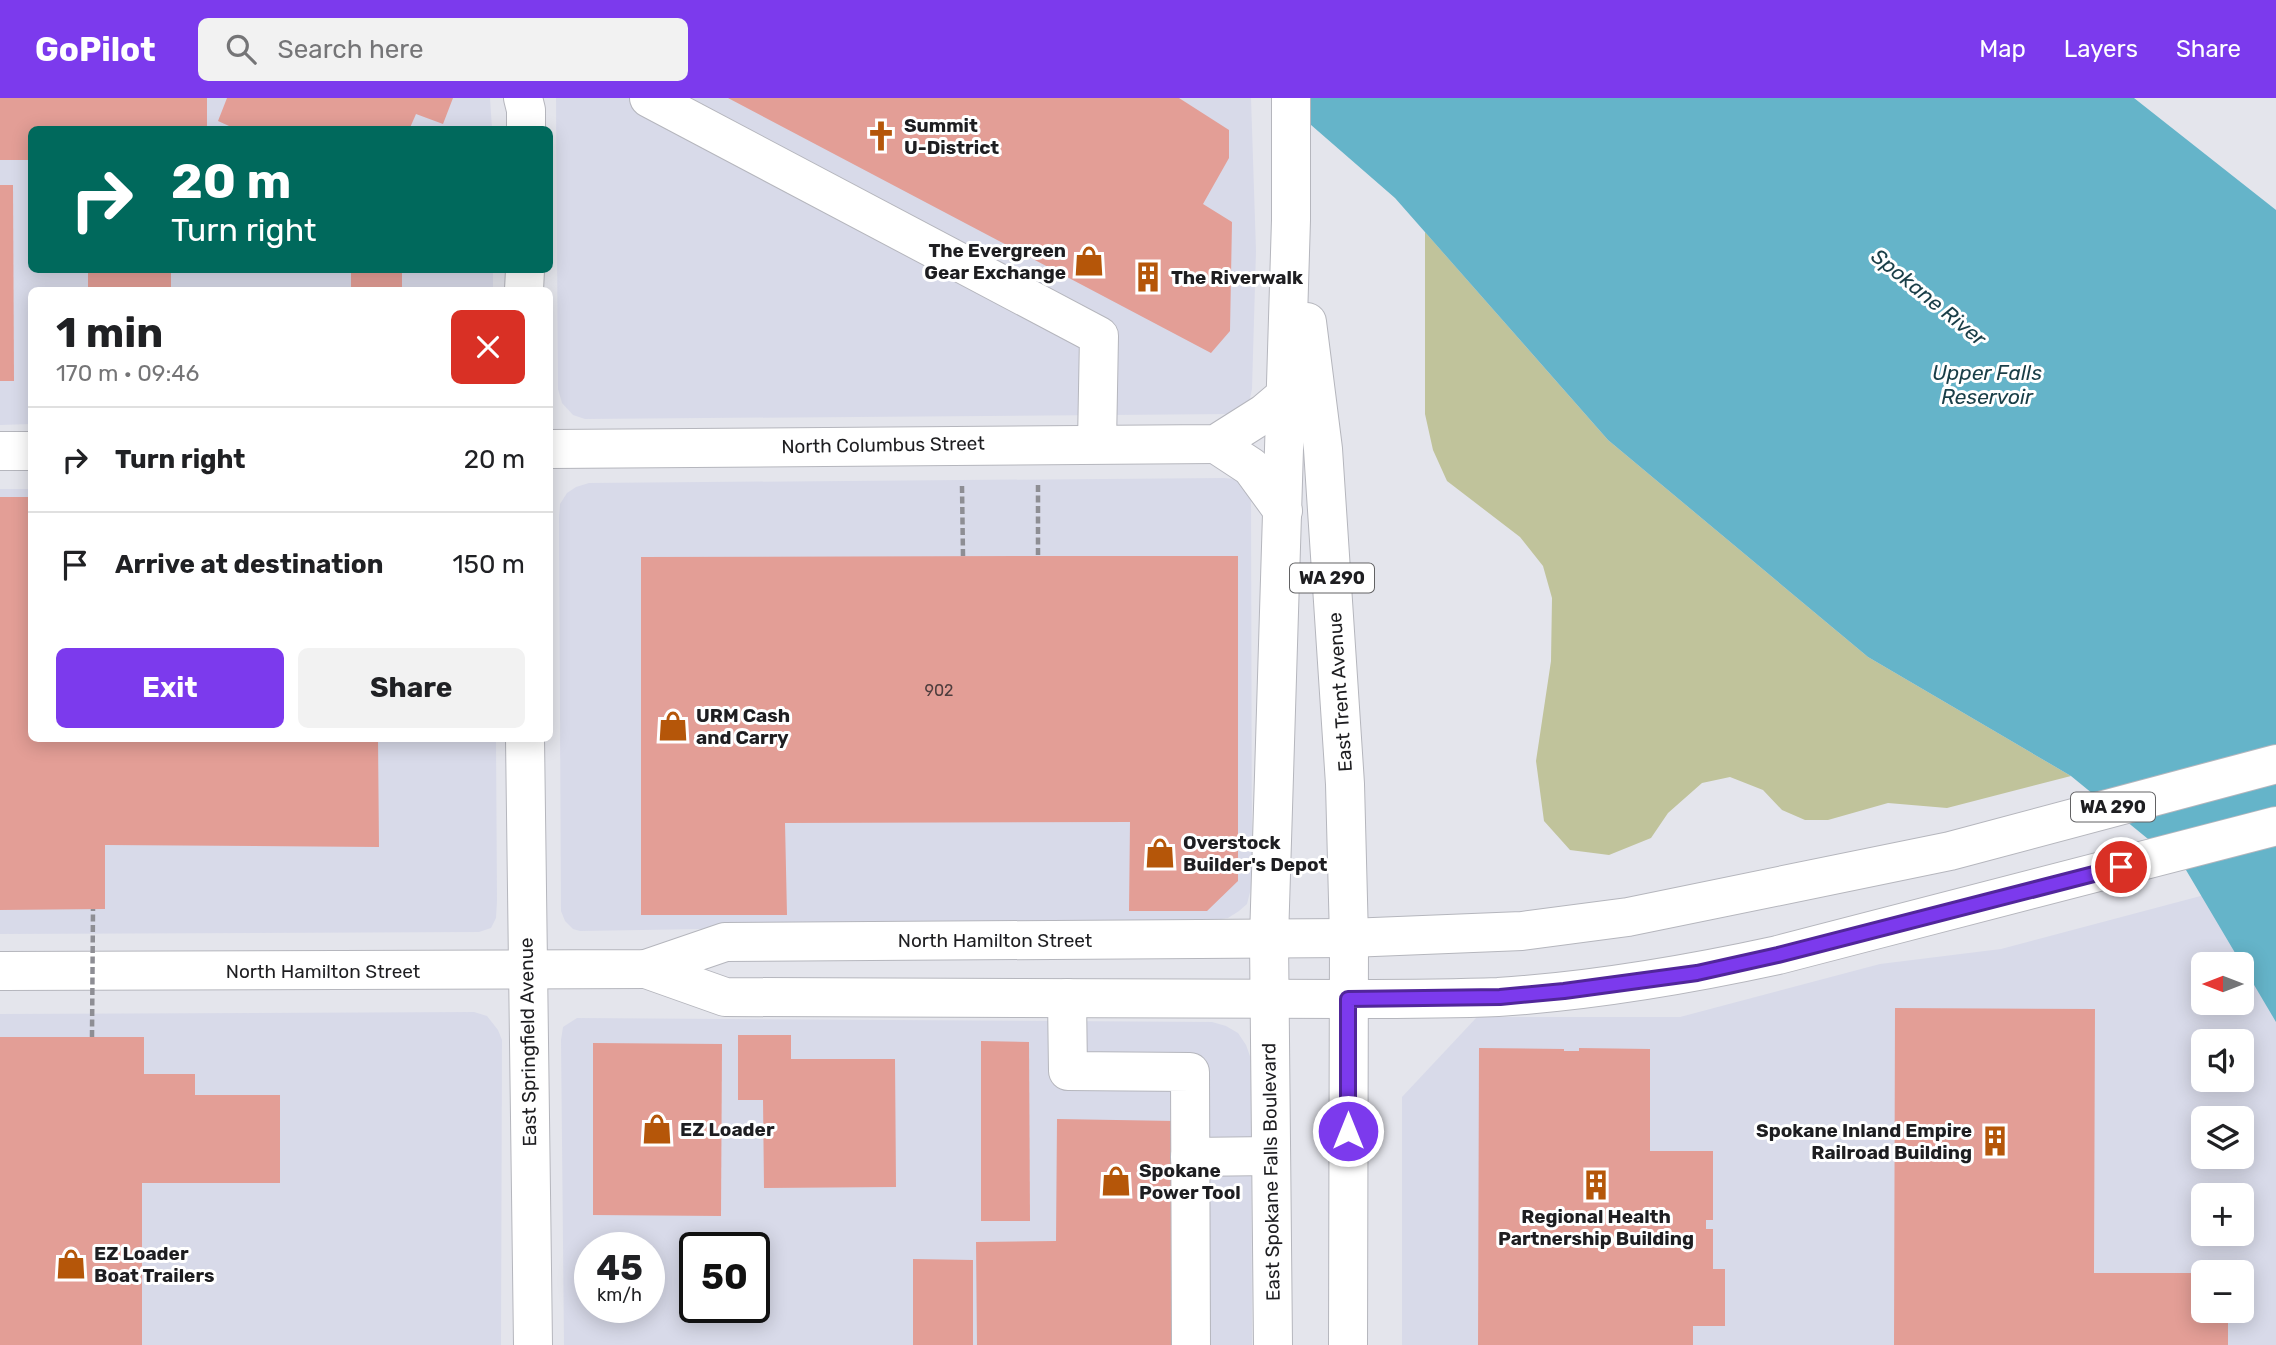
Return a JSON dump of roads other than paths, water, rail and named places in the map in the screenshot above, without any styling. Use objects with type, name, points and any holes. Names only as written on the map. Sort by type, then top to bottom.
[{"type":"main road","points":[[523,98],[526,126]]},
{"type":"main road","points":[[649,98],[1099,336],[1097,443]]},
{"type":"main road","name":"East Trent Avenue","points":[[1269,999],[1291,206],[1291,98]]},
{"type":"main road","name":"East Trent Avenue","points":[[1291,206],[1323,449],[1345,784],[1348,999]]},
{"type":"main road","points":[[1283,511],[1251,467],[1216,444],[1265,413],[1286,395]]},
{"type":"main road","name":"North Columbus Street","points":[[553,449],[1216,444]]},
{"type":"main road","points":[[0,451],[28,451]]},
{"type":"main road","name":"East Springfield Avenue","points":[[525,742],[533,1345]]},
{"type":"main road","name":"WA 290","points":[[1349,938],[1522,931],[1628,917],[1950,850],[2276,764]]},
{"type":"main road","name":"North Hamilton Street","points":[[646,969],[725,997],[1500,997],[1697,973],[1778,955],[2276,826]]},
{"type":"main road","name":"North Hamilton Street","points":[[0,971],[646,969],[725,942],[1349,938]]},
{"type":"main road","points":[[1068,998],[1068,1070],[1190,1072],[1191,1345]]},
{"type":"main road","name":"East Spokane Falls Boulevard","points":[[1269,999],[1273,1345]]},
{"type":"main road","points":[[1348,999],[1348,1345]]},
{"type":"main road","points":[[1190,1157],[1271,1157]]},
{"type":"water","name":"Upper Falls Reservoir","points":[[1280,98],[2134,98],[2276,210],[2276,1022],[2254,985],[2254,952],[2235,952],[2186,870],[2071,776],[1868,657],[1608,440],[1395,198]]},
{"type":"place","name":"Summit U-District","points":[[881,136]]},
{"type":"place","name":"The Evergreen Gear Exchange","points":[[1089,261]]},
{"type":"place","name":"The Riverwalk","points":[[1148,277]]},
{"type":"place","name":"URM Cash and Carry","points":[[673,726]]},
{"type":"place","name":"Overstock Builder's Depot","points":[[1160,853]]},
{"type":"place","name":"EZ Loader","points":[[657,1129]]},
{"type":"place","name":"Spokane Inland Empire Railroad Building","points":[[1995,1141]]},
{"type":"place","name":"Spokane Power Tool","points":[[1116,1181]]},
{"type":"place","name":"Regional Health Partnership Building","points":[[1596,1185]]},
{"type":"place","name":"EZ Loader Boat Trailers","points":[[71,1264]]},
{"type":"water label","name":"Spokane River","points":[[1929,297]]}]
